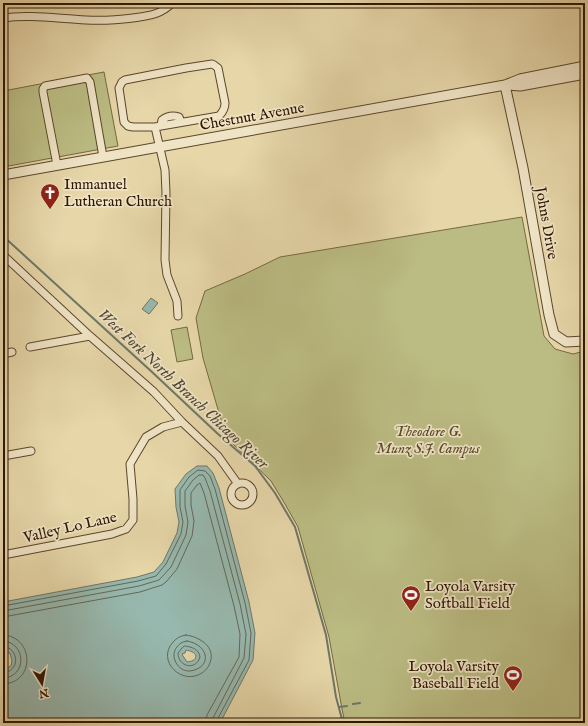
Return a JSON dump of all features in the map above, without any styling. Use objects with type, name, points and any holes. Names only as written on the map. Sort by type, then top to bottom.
[{"type":"street","points":[[3,18],[19,17],[114,20],[153,15],[167,8],[172,3]]},
{"type":"street","points":[[214,65],[218,68],[225,103],[225,108],[219,116],[158,126],[133,128],[124,122],[119,88],[122,82],[125,80],[186,68],[214,65]]},
{"type":"street","name":"Chestnut Avenue","points":[[3,175],[505,85],[520,79],[585,66]]},
{"type":"street","name":"Chestnut Avenue","points":[[505,85],[520,86],[585,74]]},
{"type":"street","points":[[57,165],[43,89],[45,86],[87,78],[90,82],[103,157]]},
{"type":"street","name":"Johns Drive","points":[[505,85],[523,168],[549,315],[554,334],[566,342],[585,341]]},
{"type":"street","points":[[158,126],[160,147],[165,170],[165,260],[167,274],[177,301],[178,316]]},
{"type":"street","points":[[3,255],[90,336],[154,392],[182,422],[218,456],[238,484]]},
{"type":"street","points":[[30,348],[90,336]]},
{"type":"street","points":[[3,354],[12,352]]},
{"type":"street","name":"Valley Lo Lane","points":[[3,555],[112,534],[126,529],[133,520],[130,464],[146,437],[163,427],[182,422]]},
{"type":"street","points":[[3,456],[31,451]]},
{"type":"green space","points":[[104,72],[118,146],[3,167],[3,91]]},
{"type":"green space","name":"Theodore G. Munz S.J. Campus","points":[[522,217],[544,336],[555,349],[573,354],[585,351],[585,723],[345,723],[329,637],[298,527],[271,481],[226,437],[203,358],[196,318],[205,291],[280,257]]},
{"type":"green space","points":[[187,327],[193,359],[177,362],[171,330]]},
{"type":"water","points":[[151,298],[158,303],[149,314],[142,309]]},
{"type":"water","points":[[197,466],[207,466],[213,473],[219,488],[249,602],[255,633],[253,660],[220,723],[3,723],[3,670],[11,666],[12,661],[10,653],[7,653],[3,648],[3,602],[137,577],[154,572],[163,562],[177,533],[179,522],[175,489],[186,474]],"holes":[[[186,650],[193,653],[196,658],[187,662],[182,654],[185,653]]]},
{"type":"waterway","name":"West Fork North Branch Chicago River","points":[[3,236],[218,434],[255,466],[275,493],[295,527],[326,635],[336,697],[343,723]]},
{"type":"waterway","points":[[353,704],[360,703]]},
{"type":"waterway","points":[[339,707],[347,706]]},
{"type":"place","name":"Immanuel Lutheran Church","points":[[50,210]]},
{"type":"place","name":"Loyola Varsity Softball Field","points":[[411,612]]},
{"type":"place","name":"Loyola Varsity Baseball Field","points":[[513,692]]}]
